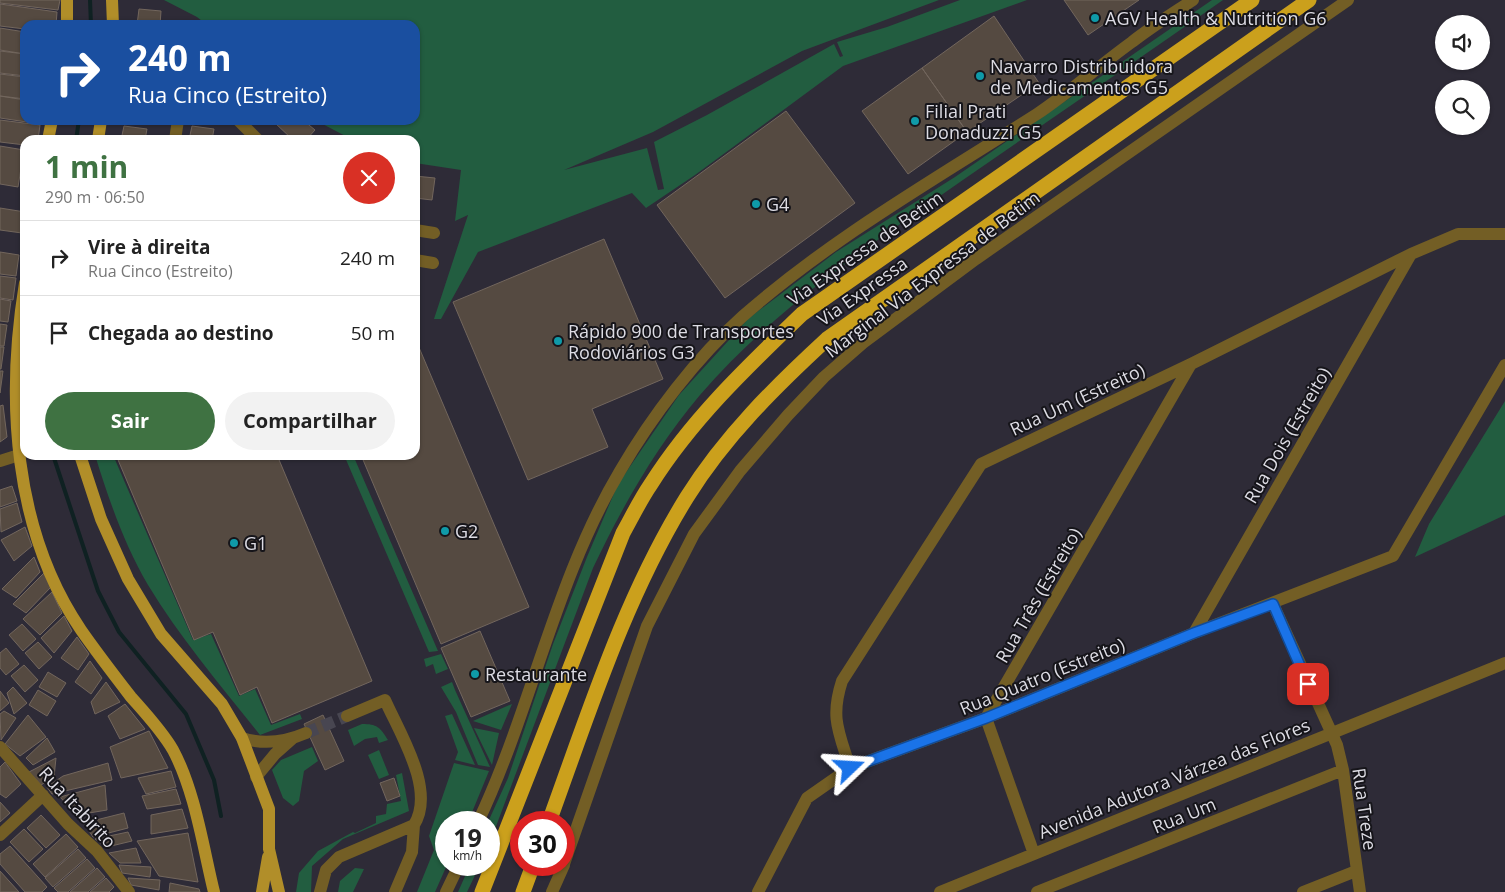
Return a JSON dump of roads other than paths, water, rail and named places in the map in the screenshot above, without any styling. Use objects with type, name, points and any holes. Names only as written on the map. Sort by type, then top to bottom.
[{"type":"highway","name":"Via Expressa de Betim","points":[[482,892],[623,533],[651,484],[684,437],[745,369],[802,314],[1252,0]]},
{"type":"highway","name":"Via Expressa","points":[[553,811],[605,667],[660,544],[688,495],[722,449],[774,388],[827,339],[1309,0]]},
{"type":"highway","points":[[523,892],[529,876]]},
{"type":"main road","points":[[67,0],[67,20]]},
{"type":"main road","points":[[112,0],[113,20]]},
{"type":"main road","points":[[20,325],[16,359],[17,442],[32,520],[57,586],[81,629],[173,750],[185,778],[214,892]]},
{"type":"main road","points":[[82,460],[101,519],[128,579],[161,634],[222,704],[242,738],[269,809],[269,849],[262,892]]},
{"type":"main road","points":[[269,849],[279,892]]},
{"type":"street","points":[[483,811],[497,782],[555,613],[584,541],[619,472],[660,409],[705,356],[741,318],[798,270],[894,203],[1040,112],[1136,39],[1193,0]]},
{"type":"street","name":"Marginal Via Expressa de Betim","points":[[575,833],[647,626],[694,534],[740,470],[788,415],[824,377],[863,343],[976,259],[1348,0]]},
{"type":"street","points":[[243,125],[253,135]]},
{"type":"street","points":[[420,231],[434,234]]},
{"type":"street","name":"Rua Um (Estreito)","points":[[850,768],[836,723],[836,702],[842,681],[981,464],[1192,364],[1411,254],[1458,234],[1505,234]]},
{"type":"street","name":"Rua Dois (Estreito)","points":[[1194,633],[1411,254]]},
{"type":"street","points":[[420,261],[433,263]]},
{"type":"street","name":"Rua Três (Estreito)","points":[[986,718],[1192,364]]},
{"type":"street","name":"Rua Quatro (Estreito)","points":[[758,892],[807,798],[850,768],[986,718],[1194,633],[1393,556],[1505,366]]},
{"type":"street","points":[[0,461],[19,455]]},
{"type":"street","name":"Rua Treze","points":[[1273,604],[1337,745],[1343,770],[1360,892]]},
{"type":"street","name":"Avenida Adutora Várzea das Flores","points":[[940,892],[1330,732],[1505,663]]},
{"type":"street","points":[[347,716],[385,700],[420,779],[420,815],[414,825],[412,852],[395,892]]},
{"type":"street","points":[[986,718],[1034,854]]},
{"type":"street","points":[[242,738],[257,743],[293,738],[306,733]]},
{"type":"street","points":[[256,777],[275,754],[293,738]]},
{"type":"street","name":"Rua Itabirito","points":[[0,747],[97,851],[129,892]]},
{"type":"street","name":"Rua Um","points":[[1037,892],[1343,770]]},
{"type":"street","points":[[0,835],[43,795]]},
{"type":"street","points":[[320,892],[326,870],[339,857],[414,825]]},
{"type":"street","points":[[1302,892],[1356,871]]},
{"type":"street","points":[[446,892],[454,876]]},
{"type":"street","name":"Marginal Via Expressa de Betim","points":[[552,892],[559,876]]},
{"type":"waterway","points":[[90,0],[91,20]]},
{"type":"waterway","points":[[77,135],[78,125]]},
{"type":"waterway","points":[[55,460],[98,591],[119,632],[186,714],[214,780],[221,816]]},
{"type":"tunnel","points":[[306,733],[347,716]]},
{"type":"place","name":"AGV Health & Nutrition G6","points":[[1095,18]]},
{"type":"place","name":"Navarro Distribuidora de Medicamentos G5","points":[[980,76]]},
{"type":"place","name":"Filial Prati Donaduzzi G5","points":[[915,121]]},
{"type":"place","name":"G4","points":[[756,204]]},
{"type":"place","name":"Rápido 900 de Transportes Rodoviários G3","points":[[558,341]]},
{"type":"place","name":"G2","points":[[445,531]]},
{"type":"place","name":"G1","points":[[234,543]]},
{"type":"place","name":"Restaurante","points":[[475,674]]}]
